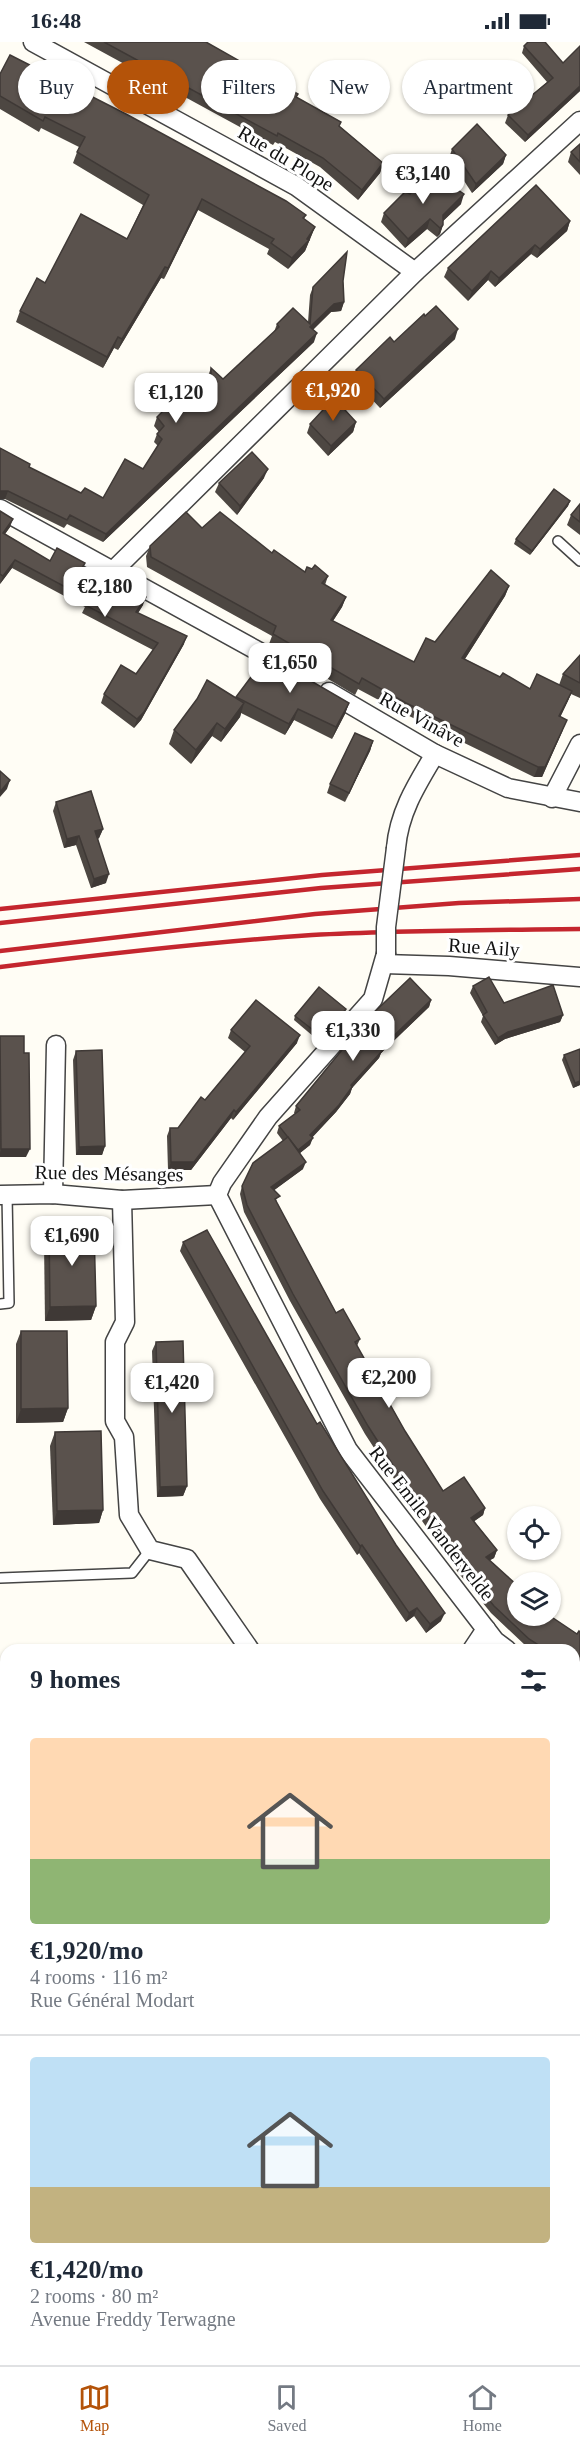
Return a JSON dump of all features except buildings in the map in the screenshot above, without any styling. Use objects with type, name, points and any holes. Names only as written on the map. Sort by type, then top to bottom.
[{"type":"street","name":"Rue du Plope","points":[[33,42],[296,186],[415,272]]},
{"type":"street","points":[[112,572],[415,272],[580,121]]},
{"type":"street","name":"Rue Vinâve","points":[[0,509],[310,681],[435,754],[508,788],[580,802]]},
{"type":"street","points":[[552,798],[580,744]]},
{"type":"street","points":[[218,1195],[222,1183],[268,1117],[373,999],[385,959],[386,927],[397,835],[406,805],[435,754]]},
{"type":"street","name":"Rue Aily","points":[[385,959],[580,977]]},
{"type":"street","points":[[52,1194],[56,1045]]},
{"type":"street","name":"Rue des Mésanges","points":[[4,1195],[52,1194],[122,1200],[218,1195]]},
{"type":"street","name":"Rue Emile Vandervelde","points":[[218,1195],[348,1450],[499,1644]]},
{"type":"street","points":[[122,1200],[125,1322],[115,1342],[115,1421],[124,1437],[129,1515],[150,1550],[187,1559],[246,1644]]},
{"type":"street","points":[[476,1644],[486,1629]]},
{"type":"lane","points":[[558,541],[580,561]]},
{"type":"lane","points":[[0,1304],[9,1303],[4,1195]]},
{"type":"lane","points":[[0,1578],[132,1573],[150,1550]]},
{"type":"railway","points":[[0,909],[322,875],[580,855]]},
{"type":"railway","points":[[0,923],[321,888],[580,869]]},
{"type":"railway","points":[[0,951],[315,914],[459,903],[580,899]]},
{"type":"railway","points":[[0,967],[156,949],[312,935],[580,929]]}]
